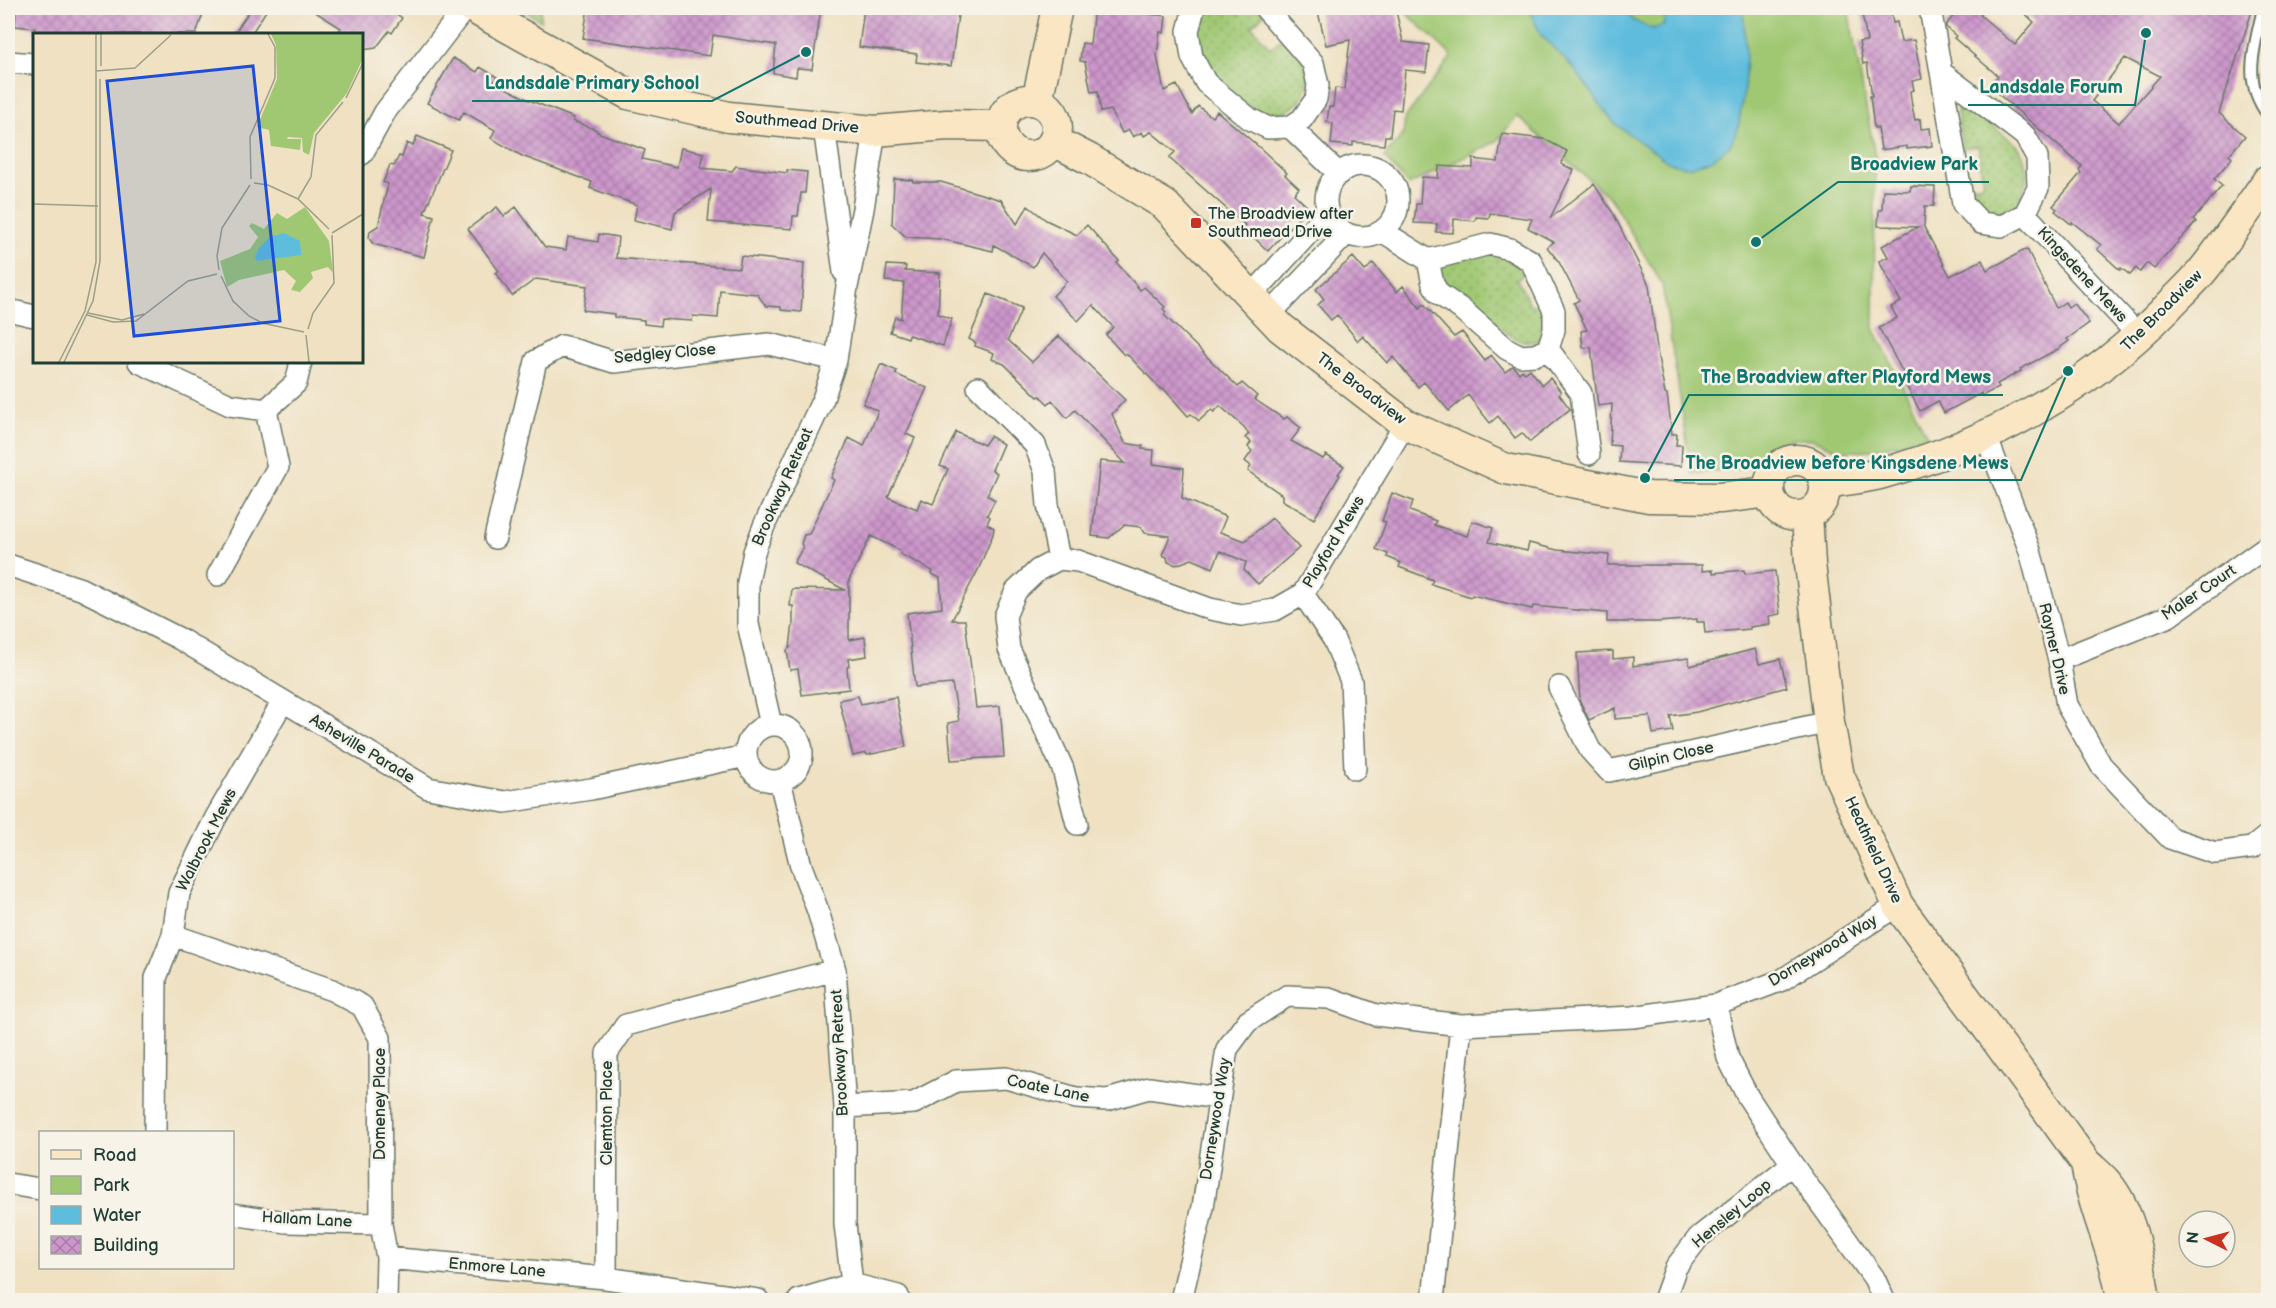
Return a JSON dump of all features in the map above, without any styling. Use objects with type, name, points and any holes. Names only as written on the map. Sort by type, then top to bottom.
[{"type":"street","points":[[363,152],[385,112],[465,8]]},
{"type":"street","name":"Southmead Drive","points":[[473,8],[628,94],[729,117],[875,130],[947,125],[1001,126]]},
{"type":"street","points":[[1037,101],[1057,8]]},
{"type":"street","points":[[1194,8],[1188,31],[1192,57],[1206,83],[1250,118],[1268,128],[1290,128],[1302,119],[1316,99],[1318,85],[1313,63],[1265,8]]},
{"type":"street","name":"Kingsdene Mews","points":[[1930,8],[1963,204],[1982,223],[2002,226],[2025,214],[2038,188],[2037,157],[2025,136],[1941,72]]},
{"type":"street","points":[[8,62],[33,64]]},
{"type":"street","points":[[1021,101],[1037,101],[1046,105],[1056,122],[1057,132],[1054,141],[1044,151],[1024,156],[1007,145],[1001,133],[1001,126],[1007,110],[1013,105],[1021,101]]},
{"type":"street","name":"Brookway Retreat","points":[[824,126],[847,287]]},
{"type":"street","points":[[1290,128],[1339,174]]},
{"type":"street","name":"Brookway Retreat","points":[[771,725],[748,624],[748,582],[754,552],[764,526],[823,399],[836,360],[875,130]]},
{"type":"street","name":"The Broadview","points":[[1054,141],[1089,159],[1165,205],[1281,328],[1405,424],[1506,469],[1649,497],[1720,498],[1770,492]]},
{"type":"street","points":[[1362,165],[1374,167],[1387,176],[1395,186],[1396,211],[1391,222],[1382,231],[1370,236],[1358,237],[1346,234],[1336,226],[1328,212],[1326,200],[1329,187],[1339,174],[1349,167],[1362,165]]},
{"type":"street","name":"The Broadview","points":[[1825,483],[1882,473],[1946,453],[1986,436],[2054,401],[2120,353],[2203,270],[2268,180]]},
{"type":"street","points":[[1260,306],[1328,212]]},
{"type":"street","name":"Kingsdene Mews","points":[[2025,214],[2139,336]]},
{"type":"street","points":[[1382,231],[1428,260],[1433,284],[1439,294],[1461,309],[1507,349],[1521,356],[1548,349]]},
{"type":"street","points":[[1260,306],[1346,234]]},
{"type":"street","points":[[1428,260],[1490,244],[1510,249],[1531,261],[1554,311],[1554,330],[1548,349]]},
{"type":"street","points":[[8,310],[33,316]]},
{"type":"street","name":"Sedgley Close","points":[[495,538],[536,360],[562,346],[614,362],[769,344],[836,360]]},
{"type":"street","points":[[1548,349],[1581,393],[1589,454]]},
{"type":"street","points":[[141,363],[230,405],[266,410]]},
{"type":"street","points":[[266,410],[296,382],[301,363]]},
{"type":"street","points":[[978,387],[1035,445],[1045,471],[1048,505],[1059,559],[1038,570],[1016,591],[1005,616],[1009,649],[1063,769],[1077,824]]},
{"type":"street","points":[[218,575],[278,467],[266,410]]},
{"type":"street","name":"Playford Mews","points":[[1059,559],[1078,561],[1210,609],[1240,615],[1275,610],[1303,594],[1405,424]]},
{"type":"street","name":"Rayner Drive","points":[[1986,436],[2030,551],[2060,660],[2067,705],[2101,765],[2170,838],[2215,853],[2252,848],[2268,835]]},
{"type":"street","points":[[1802,460],[1811,464],[1821,474],[1825,483],[1822,502],[1816,510],[1807,515],[1791,516],[1782,512],[1772,502],[1770,492],[1770,480],[1775,471],[1790,461],[1802,460]]},
{"type":"street","name":"Heathfield Drive","points":[[1807,515],[1810,564],[1829,722],[1839,776],[1898,905],[2086,1163],[2106,1182],[2126,1216],[2145,1300]]},
{"type":"street","name":"Maler Court","points":[[2060,660],[2169,616],[2267,546]]},
{"type":"street","name":"Asheville Parade","points":[[8,565],[81,589],[180,639],[428,789],[506,802],[591,789],[746,756]]},
{"type":"street","points":[[1303,594],[1334,640],[1351,681],[1355,769]]},
{"type":"street","name":"Gilpin Close","points":[[1559,687],[1590,750],[1609,771],[1829,722]]},
{"type":"street","name":"Walbrook Mews","points":[[155,1131],[156,978],[173,935],[179,893],[216,819],[283,701]]},
{"type":"street","points":[[771,725],[791,730],[798,738],[802,748],[802,759],[798,769],[790,777],[780,781],[762,779],[754,773],[746,756],[747,745],[752,735],[760,728],[771,725]]},
{"type":"street","name":"Brookway Retreat","points":[[780,781],[801,866],[818,911],[835,970],[845,1107],[844,1224],[852,1284]]},
{"type":"street","name":"Dorneywood Way","points":[[1181,1300],[1203,1207],[1227,1049],[1246,1022],[1287,996],[1329,998],[1376,1015],[1461,1025],[1633,1017],[1716,1005],[1782,980],[1898,905]]},
{"type":"street","name":"Domeney Place","points":[[173,935],[332,990],[362,1006],[380,1038],[381,1224],[387,1258],[386,1300]]},
{"type":"street","name":"Clemton Place","points":[[606,1278],[607,1053],[626,1024],[835,970]]},
{"type":"street","points":[[1716,1005],[1728,1058],[1748,1098],[1792,1164],[1874,1278],[1884,1300]]},
{"type":"street","points":[[1433,1300],[1461,1025]]},
{"type":"street","name":"Coate Lane","points":[[845,1107],[914,1102],[956,1081],[1006,1078],[1076,1098],[1107,1100],[1149,1088],[1218,1098]]},
{"type":"street","name":"Heathfield Drive","points":[[2086,1163],[2089,1188],[2116,1266],[2122,1300]]},
{"type":"street","name":"Hensley Loop","points":[[1664,1300],[1676,1267],[1699,1237],[1792,1164]]},
{"type":"street","points":[[8,1184],[39,1189]]},
{"type":"street","name":"Hallam Lane","points":[[234,1214],[286,1222],[381,1224]]},
{"type":"street","name":"Enmore Lane","points":[[387,1258],[606,1278],[758,1300]]},
{"type":"street","points":[[799,1300],[852,1284],[898,1296]]},
{"type":"lane","points":[[2263,8],[2251,63],[2252,82],[2259,103],[2268,116]]},
{"type":"green space","points":[[520,8],[541,8],[541,21]]},
{"type":"green space","points":[[1200,8],[1257,8],[1264,14],[1252,26],[1270,48],[1283,38],[1305,62],[1308,70],[1307,87],[1299,102],[1285,111],[1264,112],[1253,108],[1233,94],[1216,76],[1197,46]]},
{"type":"green space","points":[[1401,8],[1848,8],[1875,156],[1874,328],[1927,436],[1871,450],[1842,452],[1812,439],[1789,439],[1771,449],[1752,466],[1692,474],[1662,284],[1611,199],[1517,116],[1496,142],[1408,185],[1384,157],[1403,135],[1405,118],[1452,56]]},
{"type":"green space","points":[[1969,106],[2018,146],[2022,154],[2026,178],[2023,195],[2016,211],[1994,218],[1973,205],[1970,186],[1983,184],[1978,146],[1962,148],[1957,111],[1960,107]]},
{"type":"green space","points":[[1489,248],[1529,271],[1517,279],[1531,306],[1544,301],[1550,318],[1541,339],[1534,342],[1518,340],[1500,329],[1443,281],[1436,265]]},
{"type":"water","points":[[1528,8],[1624,8],[1634,21],[1653,29],[1664,25],[1664,17],[1660,8],[1743,8],[1746,55],[1744,90],[1738,129],[1729,147],[1711,160],[1688,167],[1668,162],[1614,123],[1575,70],[1541,35]]},
{"type":"building","points":[[16,8],[205,8],[196,33],[34,33],[35,28],[15,26]]},
{"type":"building","points":[[251,8],[268,8],[252,33],[235,33]]},
{"type":"building","points":[[309,8],[388,8],[402,18],[392,33],[389,31],[376,48],[363,50],[363,33],[338,33],[341,28]]},
{"type":"building","points":[[588,8],[683,8],[725,14],[726,8],[821,8],[812,69],[797,68],[796,77],[773,73],[776,45],[713,35],[710,56],[583,38]]},
{"type":"building","points":[[864,8],[959,8],[951,66],[916,62],[917,54],[859,47]]},
{"type":"building","points":[[1094,8],[1149,8],[1152,10],[1151,14],[1166,16],[1164,33],[1160,32],[1157,56],[1164,91],[1177,85],[1192,114],[1198,106],[1212,117],[1217,111],[1287,173],[1285,175],[1299,188],[1294,194],[1308,207],[1268,251],[1243,227],[1245,225],[1169,158],[1175,152],[1151,132],[1144,136],[1142,132],[1133,137],[1129,130],[1122,133],[1111,110],[1101,112],[1098,91],[1091,92],[1085,62],[1080,61],[1082,43],[1090,44]]},
{"type":"building","points":[[1317,8],[1390,8],[1391,13],[1396,11],[1403,42],[1429,45],[1426,72],[1405,70],[1401,110],[1393,109],[1390,136],[1385,136],[1384,145],[1353,142],[1353,146],[1331,144],[1333,123],[1327,122],[1329,107],[1333,107],[1335,88],[1344,89],[1350,40],[1326,45]]},
{"type":"building","points":[[1861,8],[1890,8],[1893,23],[1897,22],[1901,42],[1914,40],[1922,79],[1912,81],[1914,90],[1910,91],[1912,106],[1915,120],[1920,119],[1921,129],[1930,128],[1932,146],[1907,149],[1907,146],[1881,150],[1878,128],[1874,128],[1867,63],[1863,64],[1859,42],[1867,41]]},
{"type":"building","points":[[1960,8],[1986,8],[1980,15],[2015,45],[2034,22],[2019,8],[2253,8],[2219,113],[2245,136],[2229,155],[2232,158],[2214,179],[2222,186],[2193,220],[2196,222],[2154,269],[2147,263],[2140,272],[2136,268],[2130,275],[2121,268],[2120,270],[2097,249],[2101,245],[2055,211],[2057,209],[2053,206],[2081,173],[2079,170],[2082,166],[1989,86],[1998,76],[1954,38],[1956,36],[1946,25]],"holes":[[[2125,58],[2160,76],[2119,123],[2092,101]]]},
{"type":"building","points":[[453,58],[477,72],[480,67],[497,77],[494,82],[529,100],[574,118],[573,121],[597,130],[597,132],[645,150],[642,159],[677,167],[681,148],[704,153],[701,168],[732,171],[736,166],[787,173],[787,170],[807,172],[805,193],[801,193],[798,216],[793,216],[792,229],[708,222],[711,189],[675,212],[672,229],[634,220],[637,205],[590,188],[592,182],[522,156],[491,138],[495,130],[464,112],[459,120],[427,103]]},
{"type":"building","points":[[1502,134],[1544,139],[1567,151],[1561,164],[1574,170],[1550,218],[1594,184],[1613,213],[1649,285],[1658,357],[1665,394],[1667,394],[1672,434],[1677,434],[1676,445],[1682,445],[1681,466],[1619,462],[1620,446],[1610,445],[1612,404],[1598,406],[1591,347],[1583,348],[1581,331],[1587,330],[1574,303],[1579,300],[1559,262],[1547,247],[1554,242],[1528,228],[1532,219],[1490,213],[1489,218],[1476,217],[1475,221],[1454,219],[1453,233],[1436,232],[1437,224],[1414,223],[1416,204],[1420,204],[1422,177],[1438,178],[1439,166],[1473,168],[1473,159],[1498,162]]},
{"type":"building","points":[[417,136],[451,150],[424,213],[434,216],[424,257],[373,244],[369,238],[370,231],[378,226],[388,184],[383,182],[390,165],[394,166],[399,156],[402,157],[407,143],[413,146]]},
{"type":"building","points":[[894,179],[941,182],[1001,200],[1017,224],[1028,206],[1046,220],[1077,235],[1087,225],[1119,261],[1117,263],[1140,290],[1144,287],[1165,307],[1164,315],[1238,387],[1242,383],[1257,396],[1254,399],[1284,419],[1287,417],[1301,428],[1291,441],[1323,459],[1326,455],[1344,466],[1314,519],[1282,500],[1282,495],[1248,471],[1251,466],[1245,461],[1252,451],[1248,447],[1251,442],[1245,438],[1249,434],[1220,406],[1214,412],[1211,410],[1199,421],[1191,414],[1188,416],[1164,389],[1162,390],[1126,353],[1124,355],[1106,335],[1113,327],[1093,305],[1078,321],[1053,296],[1067,281],[1042,253],[1033,267],[994,245],[993,251],[941,239],[906,237],[892,224]]},
{"type":"building","points":[[1911,186],[1935,187],[1934,206],[1925,206],[1924,227],[1950,276],[1982,260],[1987,270],[2027,249],[2056,308],[2065,302],[2068,307],[2074,303],[2089,323],[2067,339],[2069,341],[2058,349],[1997,384],[1999,387],[1982,396],[1981,393],[1944,413],[1938,401],[1920,411],[1904,381],[1907,380],[1879,328],[1897,318],[1891,307],[1901,302],[1879,261],[1888,257],[1882,246],[1918,227],[1878,226],[1883,190],[1910,191]]},
{"type":"building","points":[[497,207],[504,216],[516,207],[545,247],[566,250],[568,237],[598,242],[599,234],[618,237],[616,258],[739,268],[741,256],[804,263],[801,312],[766,306],[757,294],[720,290],[718,318],[693,316],[692,321],[661,319],[660,326],[644,324],[644,320],[614,317],[614,314],[583,310],[587,286],[536,279],[512,296],[496,273],[499,271],[468,229]]},
{"type":"building","points":[[1353,257],[1365,271],[1373,263],[1397,292],[1403,286],[1420,308],[1424,304],[1454,337],[1462,332],[1485,361],[1491,355],[1505,372],[1513,366],[1519,373],[1522,370],[1525,373],[1530,369],[1542,385],[1550,378],[1570,409],[1530,442],[1522,433],[1515,438],[1498,416],[1490,423],[1468,395],[1449,411],[1424,382],[1418,387],[1393,357],[1387,363],[1363,336],[1358,341],[1337,315],[1331,320],[1318,305],[1324,299],[1316,289]]},
{"type":"building","points":[[887,265],[906,266],[905,271],[940,273],[938,314],[952,319],[943,346],[909,335],[908,338],[890,332],[895,317],[901,319],[904,283],[885,281]]},
{"type":"building","points":[[988,294],[1022,308],[1008,340],[1032,362],[1059,336],[1125,400],[1112,414],[1125,443],[1143,446],[1142,449],[1154,450],[1153,464],[1184,468],[1182,498],[1226,517],[1220,532],[1245,541],[1272,518],[1299,548],[1258,584],[1244,570],[1246,562],[1220,551],[1213,568],[1192,559],[1176,565],[1168,562],[1167,557],[1162,555],[1170,536],[1145,533],[1141,527],[1124,525],[1109,538],[1092,536],[1100,461],[1125,463],[1075,410],[1067,418],[1052,400],[1048,404],[1004,364],[992,359],[994,353],[975,346],[976,343],[969,339]]},
{"type":"building","points":[[881,364],[897,371],[895,374],[927,388],[906,434],[915,438],[888,497],[917,509],[921,499],[933,504],[948,469],[940,466],[956,432],[984,445],[990,436],[1003,444],[992,470],[997,473],[987,495],[995,500],[987,515],[990,517],[987,524],[994,528],[993,534],[979,568],[952,620],[965,620],[976,708],[1000,706],[1004,757],[951,760],[948,723],[959,721],[952,684],[915,687],[907,613],[942,608],[940,578],[932,574],[933,571],[900,554],[901,551],[871,536],[849,580],[849,640],[865,637],[867,656],[848,659],[849,689],[802,695],[798,669],[790,670],[787,650],[790,648],[793,622],[793,606],[790,606],[792,589],[845,590],[794,563],[803,547],[801,544],[804,535],[809,534],[834,480],[831,478],[849,438],[864,446],[878,411],[863,404]]},
{"type":"building","points":[[1392,493],[1413,501],[1410,511],[1436,521],[1434,525],[1467,536],[1472,521],[1493,528],[1489,542],[1527,551],[1529,543],[1557,550],[1609,555],[1608,565],[1702,565],[1702,571],[1713,570],[1713,573],[1744,570],[1745,574],[1775,571],[1780,614],[1769,616],[1770,624],[1750,627],[1750,629],[1705,633],[1704,622],[1697,622],[1697,619],[1607,622],[1607,613],[1533,606],[1532,609],[1472,595],[1471,597],[1431,584],[1433,580],[1399,567],[1401,563],[1376,549],[1386,522],[1382,521]]},
{"type":"building","points":[[1755,649],[1759,664],[1780,659],[1787,687],[1697,712],[1670,716],[1673,731],[1653,734],[1650,716],[1615,719],[1615,708],[1589,720],[1580,701],[1577,653],[1613,651],[1613,659],[1633,657],[1633,666],[1688,658],[1690,666]]},
{"type":"building","points":[[858,696],[861,704],[896,697],[906,747],[853,756],[839,700]]},
{"type":"place","name":"Landsdale Forum","points":[[2146,33]]},
{"type":"place","name":"Landsdale Primary School","points":[[806,52]]},
{"type":"place","name":"The Broadview after Southmead Drive","points":[[1196,223]]},
{"type":"place","name":"Broadview Park","points":[[1756,242]]},
{"type":"place","name":"The Broadview before Kingsdene Mews","points":[[2068,371]]},
{"type":"place","name":"The Broadview after Playford Mews","points":[[1645,478]]}]
